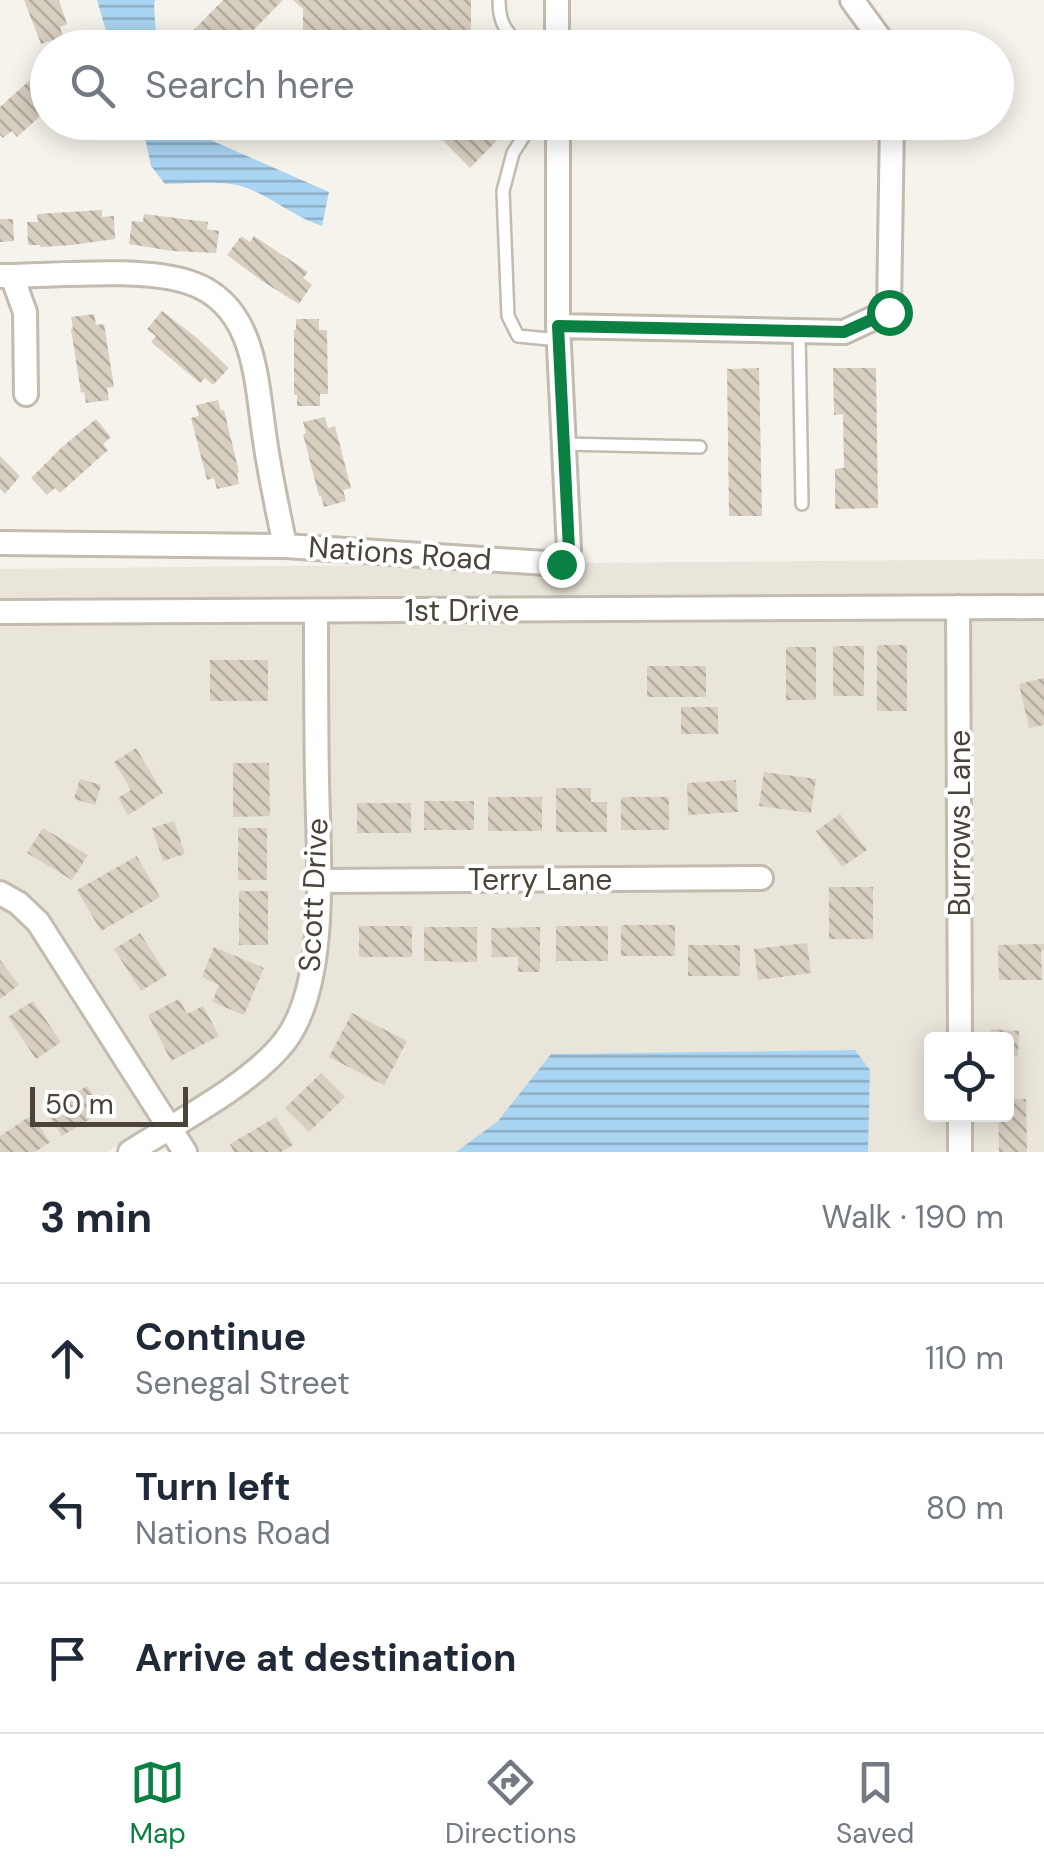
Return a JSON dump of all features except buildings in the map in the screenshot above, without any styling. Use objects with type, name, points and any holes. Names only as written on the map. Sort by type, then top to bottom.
[{"type":"street","points":[[557,0],[558,30]]},
{"type":"street","points":[[852,0],[874,30]]},
{"type":"street","name":"Nations Road","points":[[0,543],[285,546],[561,564],[569,550],[558,333],[558,140]]},
{"type":"street","points":[[558,333],[844,332],[889,312],[892,140]]},
{"type":"street","points":[[26,394],[25,312],[6,276],[153,276],[190,283],[212,294],[235,316],[249,346],[285,546]]},
{"type":"street","name":"Burrows Lane","points":[[958,608],[960,1032]]},
{"type":"street","name":"1st Drive","points":[[0,612],[1044,608]]},
{"type":"street","name":"Scott Drive","points":[[130,1152],[252,1075],[286,1040],[307,996],[316,948],[318,881],[316,611]]},
{"type":"street","name":"Terry Lane","points":[[318,881],[761,878]]},
{"type":"street","points":[[0,893],[38,922],[186,1152]]},
{"type":"street","points":[[960,1122],[960,1152]]},
{"type":"lane","points":[[499,0],[499,17],[506,30]]},
{"type":"lane","points":[[522,140],[503,192],[508,316],[518,336],[558,333]]},
{"type":"lane","points":[[800,332],[802,504]]},
{"type":"lane","points":[[564,444],[700,447]]},
{"type":"shaded area","points":[[1044,559],[1044,595],[0,600],[0,569],[385,565],[560,576],[574,563]]},
{"type":"shaded area","points":[[947,620],[949,1032],[924,1032],[924,1122],[949,1122],[949,1152],[868,1152],[870,1070],[854,1050],[551,1054],[498,1121],[456,1152],[199,1152],[186,1131],[257,1086],[295,1046],[317,998],[327,948],[329,893],[772,889],[771,865],[329,868],[326,623]]},
{"type":"shaded area","points":[[969,620],[1044,620],[1044,1152],[971,1152],[970,1122],[1014,1122],[1014,1032],[970,1032]]},
{"type":"shaded area","points":[[305,623],[307,880],[305,946],[297,991],[277,1032],[245,1065],[173,1111],[47,915],[23,892],[0,879],[0,624]]},
{"type":"shaded area","points":[[0,906],[30,931],[154,1123],[107,1152],[0,1152]]},
{"type":"water","points":[[97,0],[155,0],[156,30],[106,30]]},
{"type":"water","points":[[146,140],[211,140],[329,192],[322,226],[244,187],[165,184],[151,166]]},
{"type":"water","points":[[855,1050],[870,1070],[868,1152],[456,1152],[498,1121],[551,1054]]},
{"type":"route","points":[[561,564],[569,550],[558,326],[844,332],[889,312]]}]
